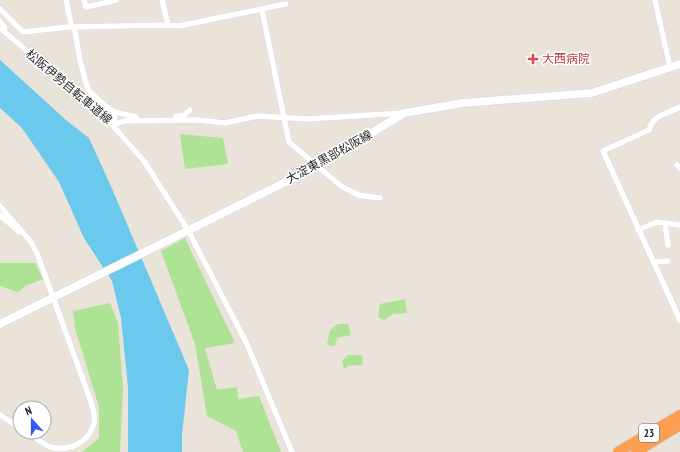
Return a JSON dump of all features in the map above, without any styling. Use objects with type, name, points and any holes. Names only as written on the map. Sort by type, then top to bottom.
[{"type":"highway","name":"23","points":[[618,452],[680,415]]},
{"type":"highway","name":"23","points":[[636,452],[680,425]]},
{"type":"main road","name":"大淀東黒部松阪線","points":[[0,324],[318,166],[404,113],[464,103],[592,93],[680,64]]},
{"type":"street","points":[[66,0],[75,31],[80,61],[88,90],[115,112],[132,118],[168,117],[169,120]]},
{"type":"street","points":[[84,0],[86,7],[116,0]]},
{"type":"street","points":[[162,0],[168,25]]},
{"type":"street","points":[[656,0],[670,67]]},
{"type":"street","points":[[0,9],[23,32],[73,27],[179,26],[195,24],[286,4]]},
{"type":"street","points":[[262,10],[289,142],[341,186],[358,195],[380,198]]},
{"type":"street","points":[[0,21],[4,28],[2,30]]},
{"type":"street","name":"松阪伊勢自転車道線","points":[[2,30],[114,125],[144,161],[186,231],[248,347],[292,452]]},
{"type":"street","points":[[680,107],[663,113],[651,123],[650,130],[603,151],[680,320]]},
{"type":"street","points":[[169,120],[173,117],[183,116],[190,110]]},
{"type":"street","points":[[115,112],[114,125],[124,121],[198,120],[225,123],[258,116],[307,119],[404,113]]},
{"type":"street","points":[[0,206],[26,237],[37,253],[55,296],[90,399],[95,422],[87,439],[78,445],[66,449],[51,448],[38,440]]},
{"type":"street","points":[[0,215],[18,232],[26,237]]},
{"type":"street","points":[[638,230],[657,222],[680,225]]},
{"type":"street","points":[[665,224],[668,245]]},
{"type":"street","points":[[653,262],[668,261]]},
{"type":"street","points":[[0,415],[12,423]]},
{"type":"green space","points":[[180,134],[223,138],[228,164],[185,169]]},
{"type":"green space","points":[[185,238],[235,343],[205,348],[217,390],[237,387],[238,399],[259,396],[281,452],[243,452],[236,431],[207,416],[195,344],[161,251]]},
{"type":"green space","points":[[0,263],[35,263],[43,279],[25,286],[18,292],[0,286]]},
{"type":"green space","points":[[405,299],[407,313],[393,314],[384,320],[378,317],[380,304]]},
{"type":"green space","points":[[110,303],[118,323],[123,389],[120,452],[82,452],[99,438],[99,407],[75,328],[73,311]]},
{"type":"green space","points":[[338,324],[348,324],[351,335],[337,338],[335,346],[327,345],[330,330]]},
{"type":"green space","points":[[348,355],[362,355],[363,365],[348,366],[344,369],[342,361]]},
{"type":"water","points":[[0,60],[66,120],[89,138],[189,370],[182,435],[182,452],[128,452],[128,387],[121,318],[112,281],[84,238],[59,182],[22,128],[0,108]]},
{"type":"place","name":"大西病院","points":[[533,59]]}]
